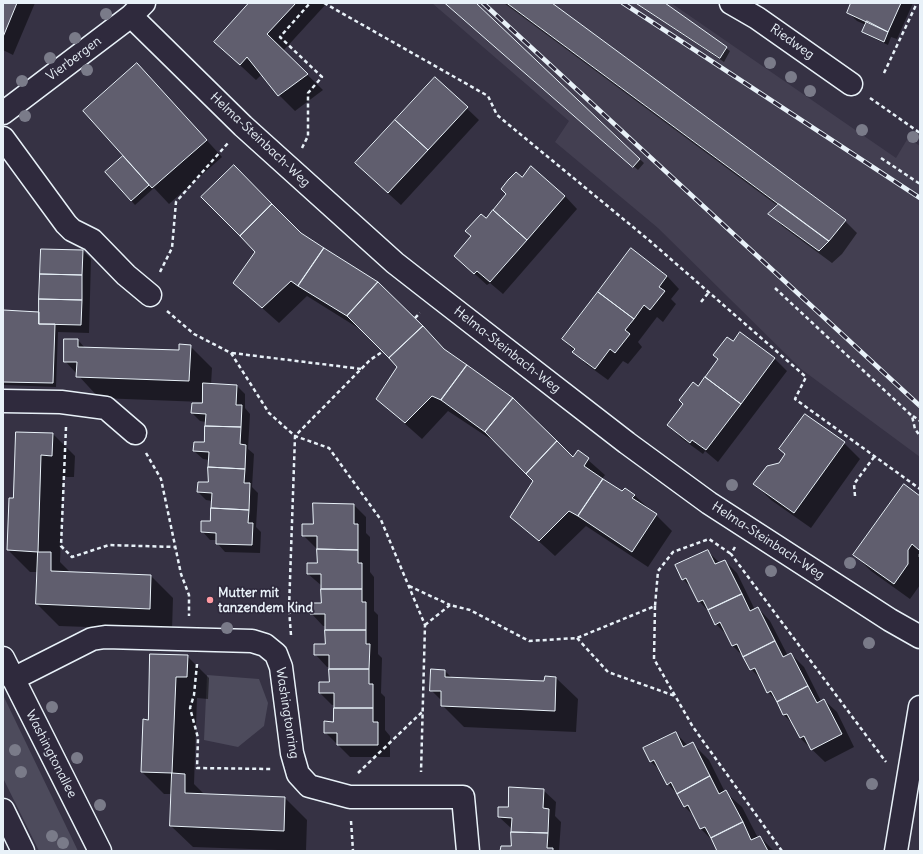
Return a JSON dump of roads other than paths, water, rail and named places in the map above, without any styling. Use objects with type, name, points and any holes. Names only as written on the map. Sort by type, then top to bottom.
[{"type":"street","name":"Riedweg","points":[[731,3],[761,11],[851,84]]},
{"type":"street","name":"Vierbergen","points":[[3,113],[138,10]]},
{"type":"street","name":"Helma-Steinbach-Weg","points":[[138,10],[243,126],[395,263],[627,443],[747,528],[890,620],[920,637]]},
{"type":"street","points":[[3,138],[66,224],[72,230],[92,240],[132,281],[150,295]]},
{"type":"street","points":[[3,401],[66,403],[106,408],[135,433]]},
{"type":"street","name":"Washingtonring","points":[[13,679],[92,639],[105,637],[252,641],[266,645],[276,654],[282,667],[292,753],[298,774],[309,786],[343,795],[463,797],[468,851]]},
{"type":"street","name":"Washingtonallee","points":[[3,658],[100,851]]},
{"type":"street","points":[[896,851],[920,706]]},
{"type":"street","points":[[3,810],[23,851]]},
{"type":"railway","points":[[483,3],[920,406]]},
{"type":"railway","points":[[623,3],[920,198]]},
{"type":"place","name":"Mutter mit tanzendem Kind","points":[[210,600]]}]
